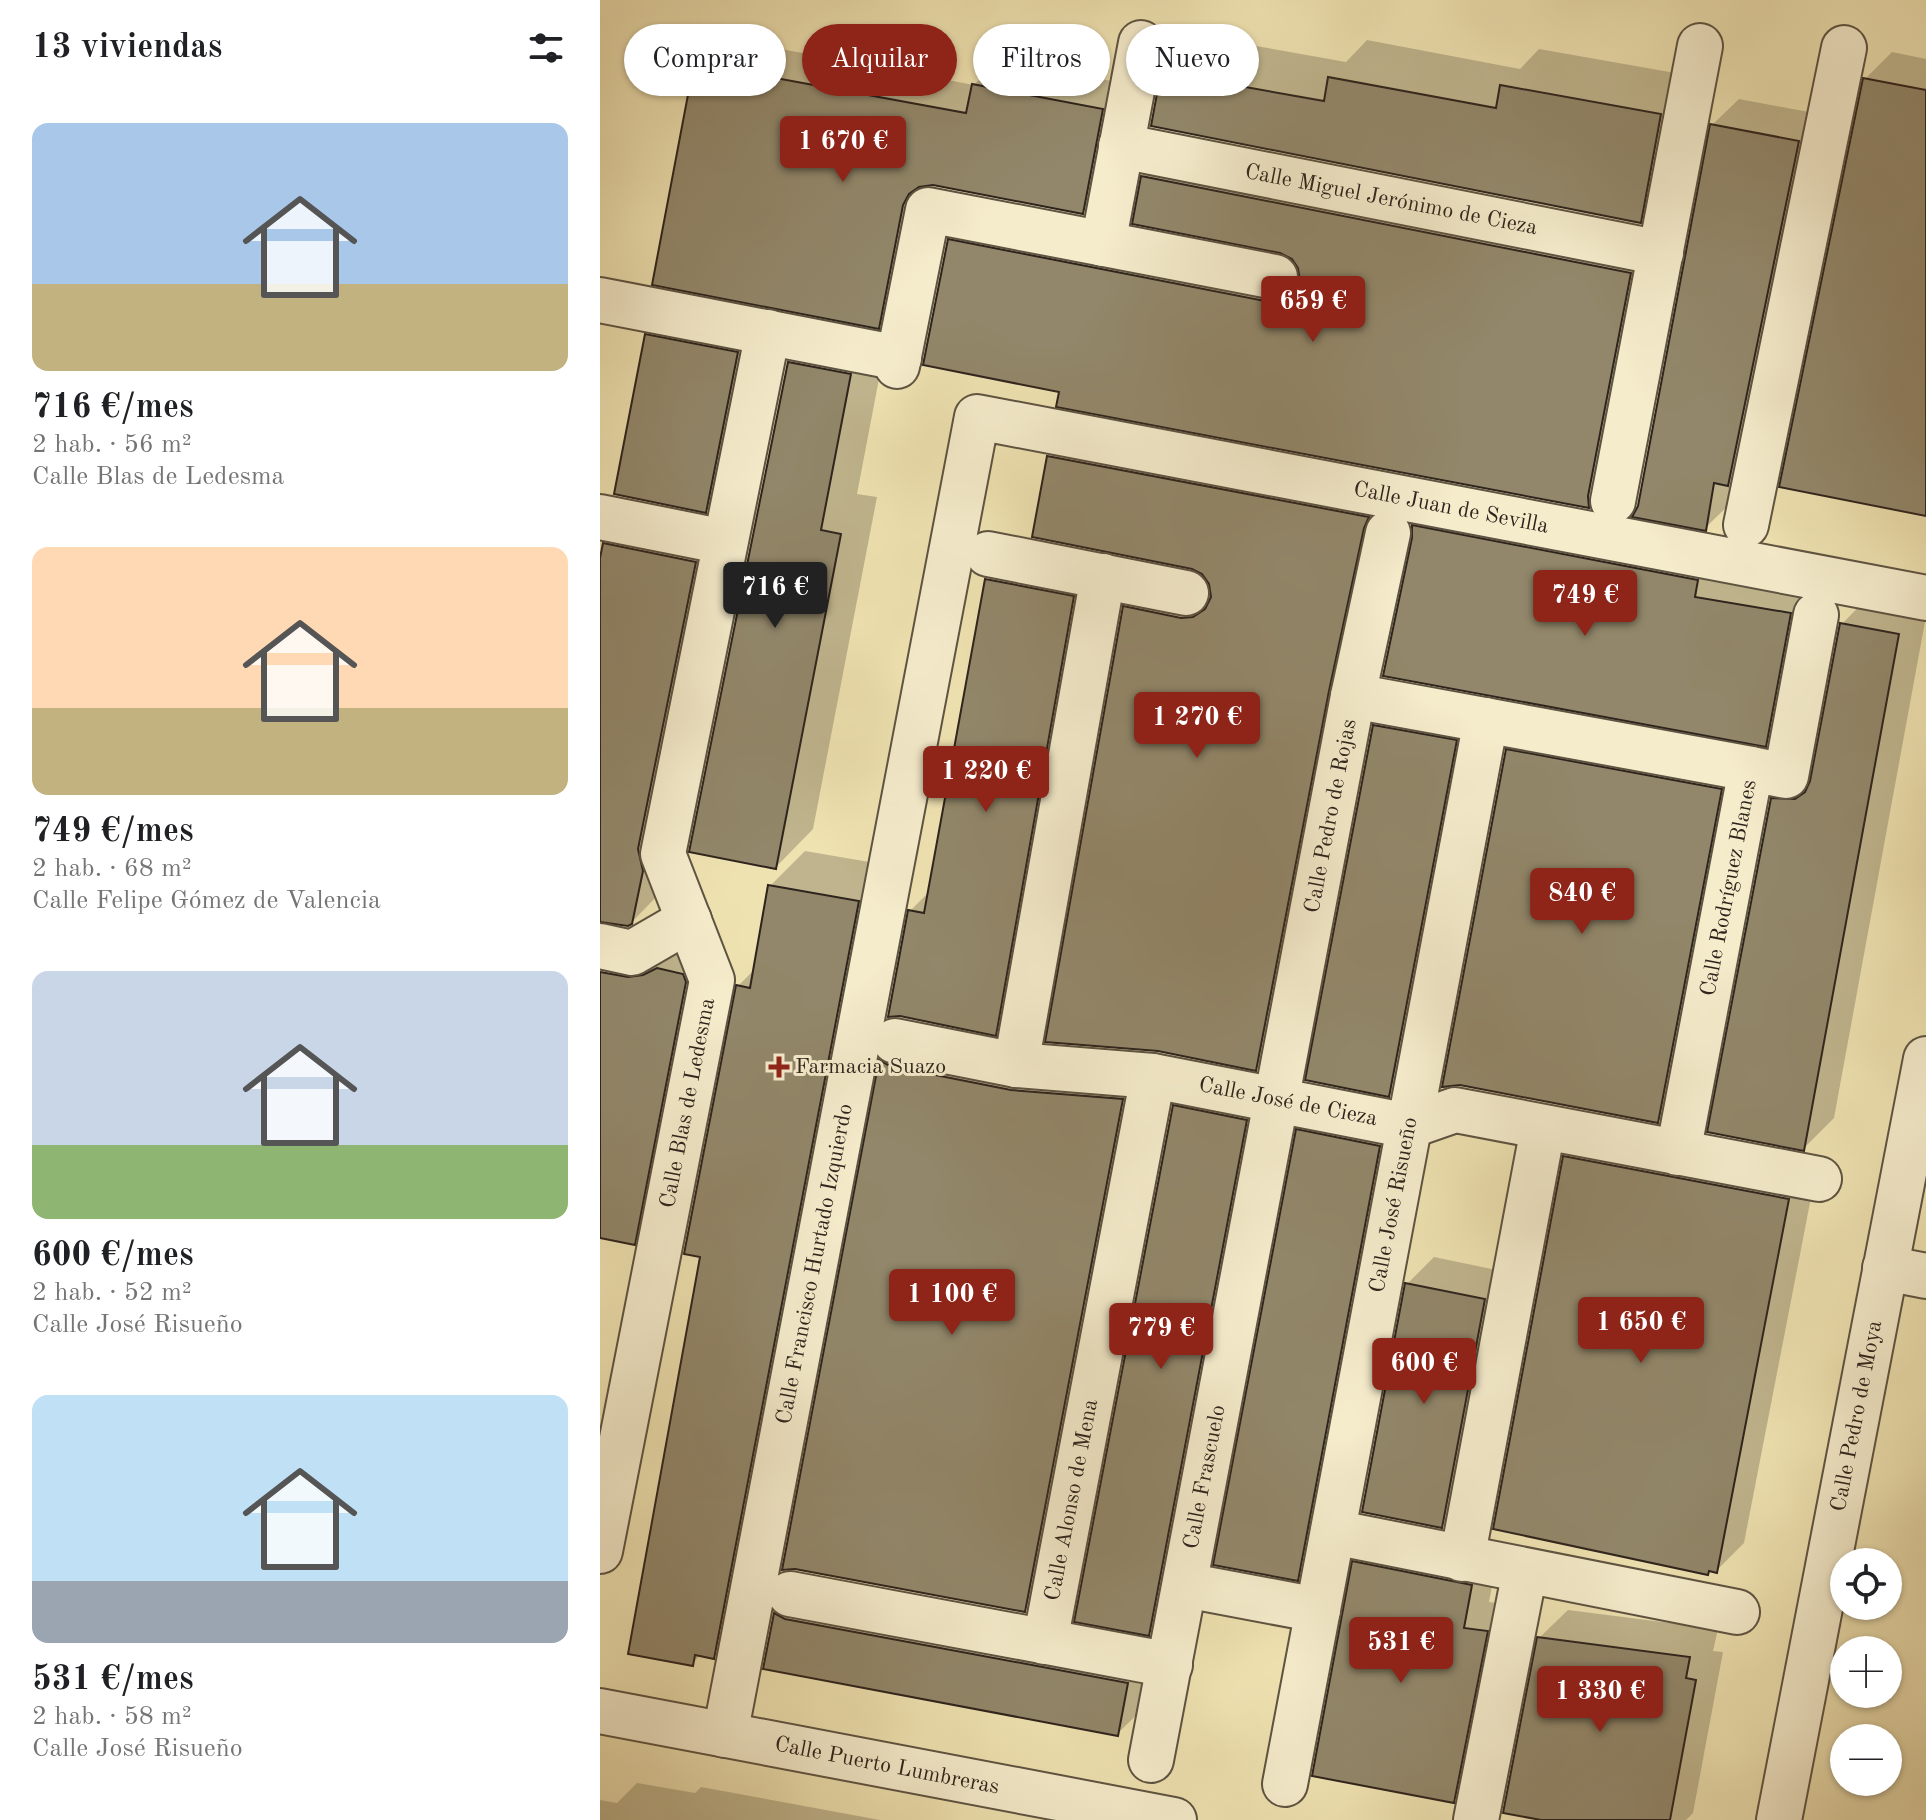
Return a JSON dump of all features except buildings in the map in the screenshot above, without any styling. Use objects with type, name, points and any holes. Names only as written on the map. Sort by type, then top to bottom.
[{"type":"street","points":[[1613,501],[1700,46]]},
{"type":"street","points":[[1746,525],[1844,48]]},
{"type":"street","points":[[1103,244],[1131,96]]},
{"type":"street","name":"Calle Miguel Jerónimo de Cieza","points":[[1121,146],[1661,253]]},
{"type":"street","points":[[600,300],[768,332],[898,362],[928,210],[1275,277]]},
{"type":"street","name":"Calle Blas de Ledesma","points":[[600,1551],[712,980],[663,854],[768,332]]},
{"type":"street","name":"Calle Juan de Sevilla","points":[[977,417],[1926,598]]},
{"type":"street","name":"Calle Francisco Hurtado Izquierdo","points":[[725,1735],[977,417]]},
{"type":"street","points":[[600,517],[725,542]]},
{"type":"street","name":"Calle Pedro de Rojas","points":[[1277,1100],[1353,696],[1388,533]]},
{"type":"street","points":[[988,554],[1186,593]]},
{"type":"street","points":[[1016,1065],[1103,576]]},
{"type":"street","name":"Calle Rodríguez Blanes","points":[[1678,1153],[1751,769],[1786,776],[1816,615]]},
{"type":"street","points":[[1353,696],[1751,769]]},
{"type":"street","name":"Calle José Risueño","points":[[1285,1784],[1486,720]]},
{"type":"street","points":[[600,946],[632,953],[689,920]]},
{"type":"street","name":"Calle José de Cieza","points":[[895,1041],[1016,1065],[1153,1076],[1409,1126],[1455,1110],[1819,1179]]},
{"type":"street","name":"Calle Pedro de Moya","points":[[1779,1820],[1906,1272],[1926,1059]]},
{"type":"street","name":"Calle Alonso de Mena","points":[[1045,1642],[1153,1076]]},
{"type":"street","name":"Calle Frascuelo","points":[[1151,1760],[1277,1100]]},
{"type":"street","points":[[1462,1559],[1543,1128]]},
{"type":"street","points":[[1333,1532],[1737,1612]]},
{"type":"street","points":[[1476,1820],[1525,1571]]},
{"type":"street","points":[[1185,1585],[1318,1610]]},
{"type":"street","points":[[790,1594],[1170,1665]]},
{"type":"street","name":"Calle Puerto Lumbreras","points":[[600,1711],[1164,1819]]},
{"type":"place","name":"Farmacia Suazo","points":[[779,1067]]}]
